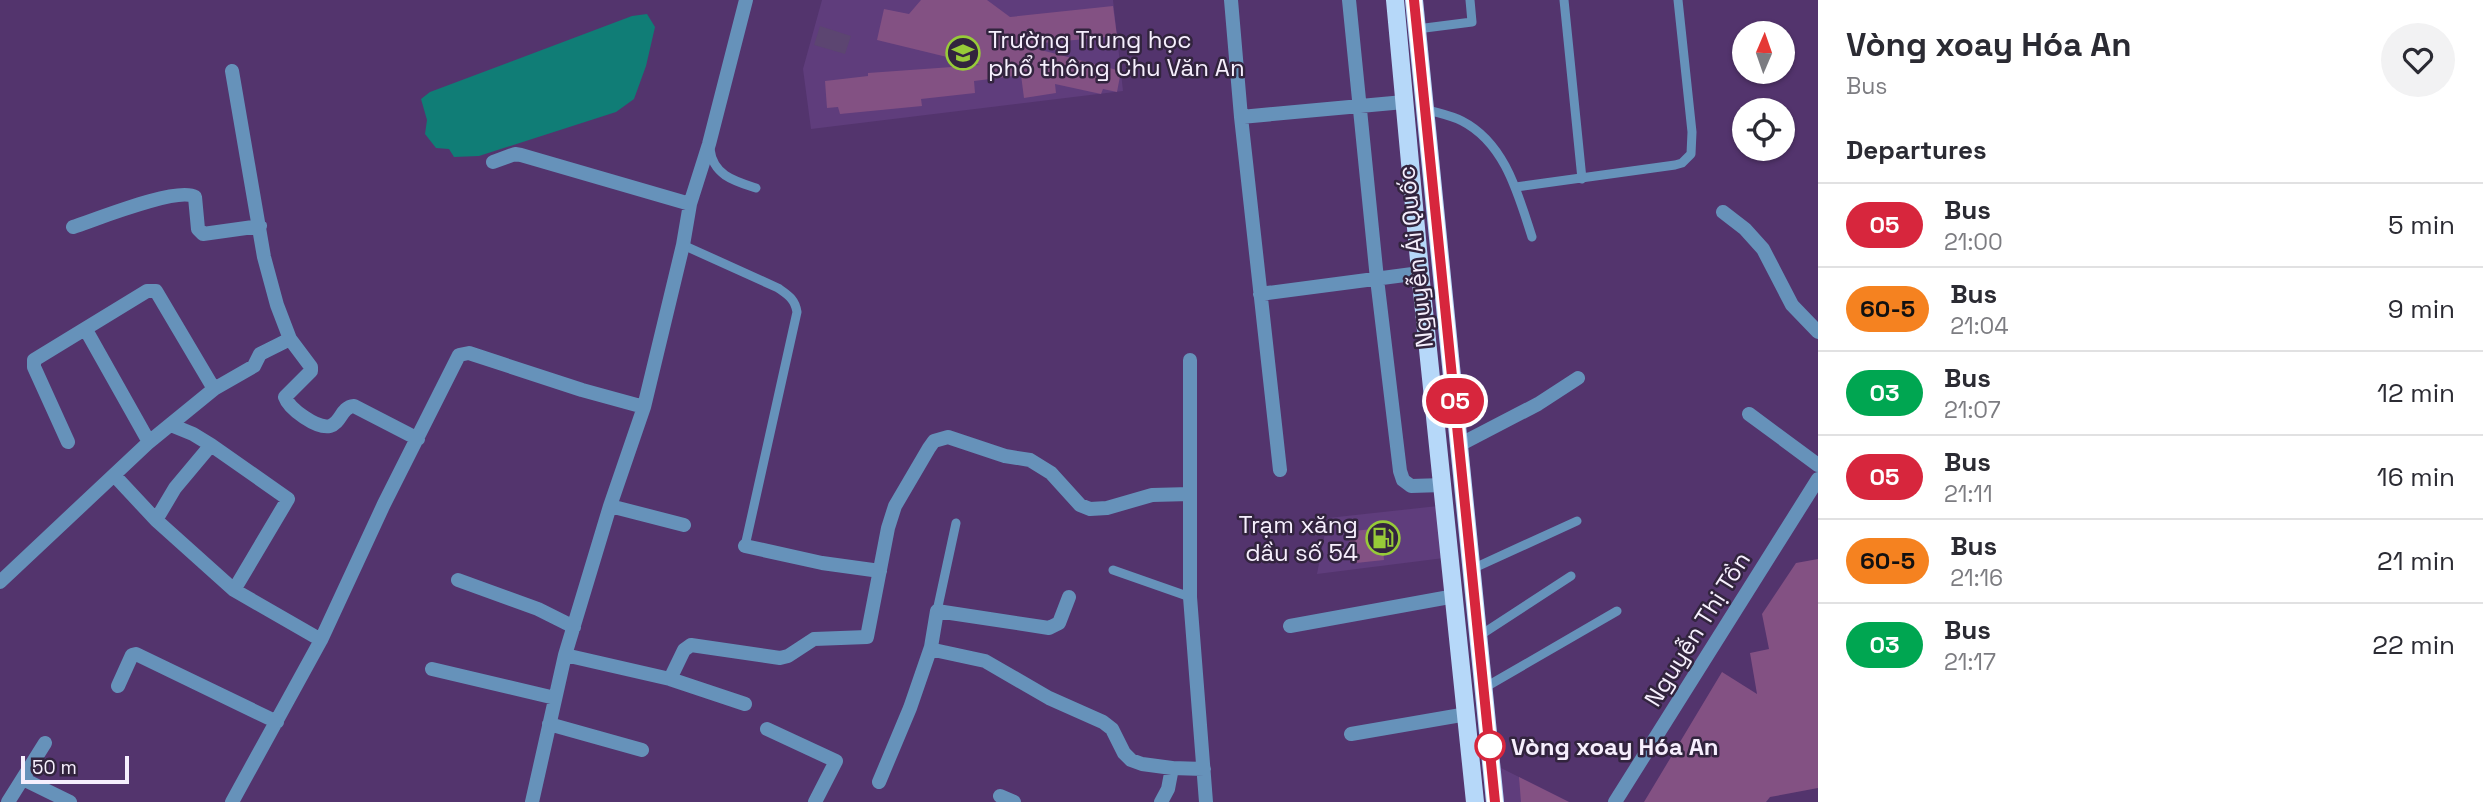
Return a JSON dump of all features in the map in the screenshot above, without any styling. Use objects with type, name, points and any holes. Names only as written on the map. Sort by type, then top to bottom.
[{"type":"main road","name":"Nguyễn Ái Quốc","points":[[1395,0],[1420,273],[1475,802]]},
{"type":"main road","name":"Nguyễn Ái Quốc","points":[[1414,0],[1495,802]]},
{"type":"main road","points":[[1446,523],[1467,522]]},
{"type":"street","points":[[533,802],[565,655],[610,506],[644,407],[683,245],[690,204],[709,144],[746,0]]},
{"type":"street","points":[[1231,0],[1241,117],[1280,470]]},
{"type":"street","points":[[1349,0],[1377,279],[1401,476],[1410,486],[1443,485]]},
{"type":"street","points":[[232,71],[264,257],[277,305],[290,339],[311,367],[311,371],[285,397],[287,403],[300,415],[319,425],[328,426],[334,424],[344,410],[354,406],[418,439]]},
{"type":"street","points":[[1241,117],[1404,102]]},
{"type":"street","points":[[493,162],[515,154],[521,155],[690,204]]},
{"type":"street","points":[[73,227],[168,195],[187,193],[195,197],[198,229],[203,234],[260,226]]},
{"type":"street","points":[[1723,212],[1745,229],[1763,249],[1792,305],[1818,332]]},
{"type":"street","points":[[1260,294],[1420,273]]},
{"type":"street","points":[[68,442],[33,363],[36,358],[86,330],[144,292],[156,291],[214,389]]},
{"type":"street","points":[[86,330],[149,442]]},
{"type":"street","points":[[0,582],[149,442],[214,389],[254,366],[260,354],[290,339]]},
{"type":"street","points":[[232,802],[321,639],[384,504],[459,355],[465,353],[644,407]]},
{"type":"street","points":[[1190,360],[1190,597],[1206,802]]},
{"type":"street","points":[[1459,446],[1538,404],[1578,378]]},
{"type":"street","points":[[1749,414],[1818,465]]},
{"type":"street","points":[[171,425],[211,445],[288,499],[234,590]]},
{"type":"street","points":[[670,679],[681,654],[691,645],[780,658],[788,656],[814,639],[836,636],[855,639],[867,637],[888,528],[895,506],[934,441],[939,438],[961,439],[1004,456],[1030,460],[1051,473],[1080,505],[1090,509],[1107,508],[1152,495],[1191,494]]},
{"type":"street","points":[[156,520],[175,488],[211,445]]},
{"type":"street","points":[[114,475],[156,520],[234,590],[321,639]]},
{"type":"street","name":"Nguyễn Thị Tồn","points":[[1615,802],[1818,479]]},
{"type":"street","points":[[610,506],[684,525]]},
{"type":"street","points":[[745,546],[821,563],[880,571]]},
{"type":"street","points":[[458,580],[538,609],[574,627]]},
{"type":"street","points":[[1290,626],[1455,596]]},
{"type":"street","points":[[878,782],[910,708],[931,647],[937,611],[1049,628],[1059,623],[1069,597]]},
{"type":"street","points":[[931,647],[985,661],[1049,698],[1103,722],[1112,729],[1124,753],[1131,760],[1172,768],[1204,769]]},
{"type":"street","points":[[118,686],[132,655],[136,654],[277,722]]},
{"type":"street","points":[[565,655],[670,679],[745,704]]},
{"type":"street","points":[[432,669],[555,698]]},
{"type":"street","points":[[1351,734],[1467,714]]},
{"type":"street","points":[[549,724],[642,750]]},
{"type":"street","points":[[767,729],[836,761],[815,802]]},
{"type":"street","points":[[8,802],[45,743]]},
{"type":"street","points":[[1161,802],[1168,789],[1172,768]]},
{"type":"street","points":[[23,779],[70,802]]},
{"type":"lane","points":[[1417,29],[1472,22],[1470,0]]},
{"type":"lane","points":[[1564,0],[1583,178]]},
{"type":"lane","points":[[1516,187],[1675,165],[1682,163],[1691,154],[1692,132],[1678,0]]},
{"type":"lane","points":[[1425,109],[1460,120],[1475,129],[1497,154],[1516,187],[1532,237]]},
{"type":"lane","points":[[709,144],[712,162],[716,168],[736,181],[756,188]]},
{"type":"lane","points":[[683,245],[778,289],[791,297],[796,304],[797,312],[745,546]]},
{"type":"lane","points":[[1472,569],[1577,521]]},
{"type":"lane","points":[[937,611],[956,523]]},
{"type":"lane","points":[[1113,570],[1190,597]]},
{"type":"lane","points":[[1479,636],[1571,576]]},
{"type":"lane","points":[[1484,688],[1616,611]]},
{"type":"shaded area","name":"Trường Trung học phổ thông Chu Văn An","points":[[822,0],[1113,0],[1123,91],[811,129],[803,69]]},
{"type":"shaded area","points":[[647,14],[655,27],[646,66],[634,99],[616,112],[479,156],[454,157],[449,149],[436,148],[425,134],[427,120],[421,99],[430,92],[632,16]]},
{"type":"shaded area","points":[[820,26],[851,36],[845,54],[814,45]]},
{"type":"shaded area","name":"Trạm xăng dầu số 54","points":[[1438,506],[1444,558],[1317,574],[1328,518]]},
{"type":"shaded area","points":[[1501,768],[1569,802],[1503,802]]},
{"type":"building","points":[[921,0],[987,0],[1010,17],[1113,6],[1117,36],[1022,45],[1121,71],[1117,92],[1103,89],[1101,94],[1055,84],[1056,93],[1024,98],[1021,75],[974,81],[975,93],[921,99],[922,106],[840,114],[838,107],[827,108],[825,81],[868,76],[868,73],[980,65],[877,40],[884,9],[909,14]]},
{"type":"building","points":[[1381,528],[1384,560],[1356,563],[1355,558],[1351,558],[1349,535],[1354,534],[1354,531]]},
{"type":"building","points":[[1818,559],[1818,788],[1770,797],[1766,802],[1644,802],[1722,672],[1757,694],[1750,653],[1769,649],[1762,614],[1796,563]]},
{"type":"building","points":[[1519,777],[1569,802],[1521,802]]},
{"type":"bus line","name":"05","points":[[1414,0],[1495,802]]},
{"type":"place","name":"Trường Trung học phổ thông Chu Văn An","points":[[963,53]]},
{"type":"place","name":"Trạm xăng dầu số 54","points":[[1383,538]]},
{"type":"place","name":"Vòng xoay Hóa An","points":[[1490,746]]}]
